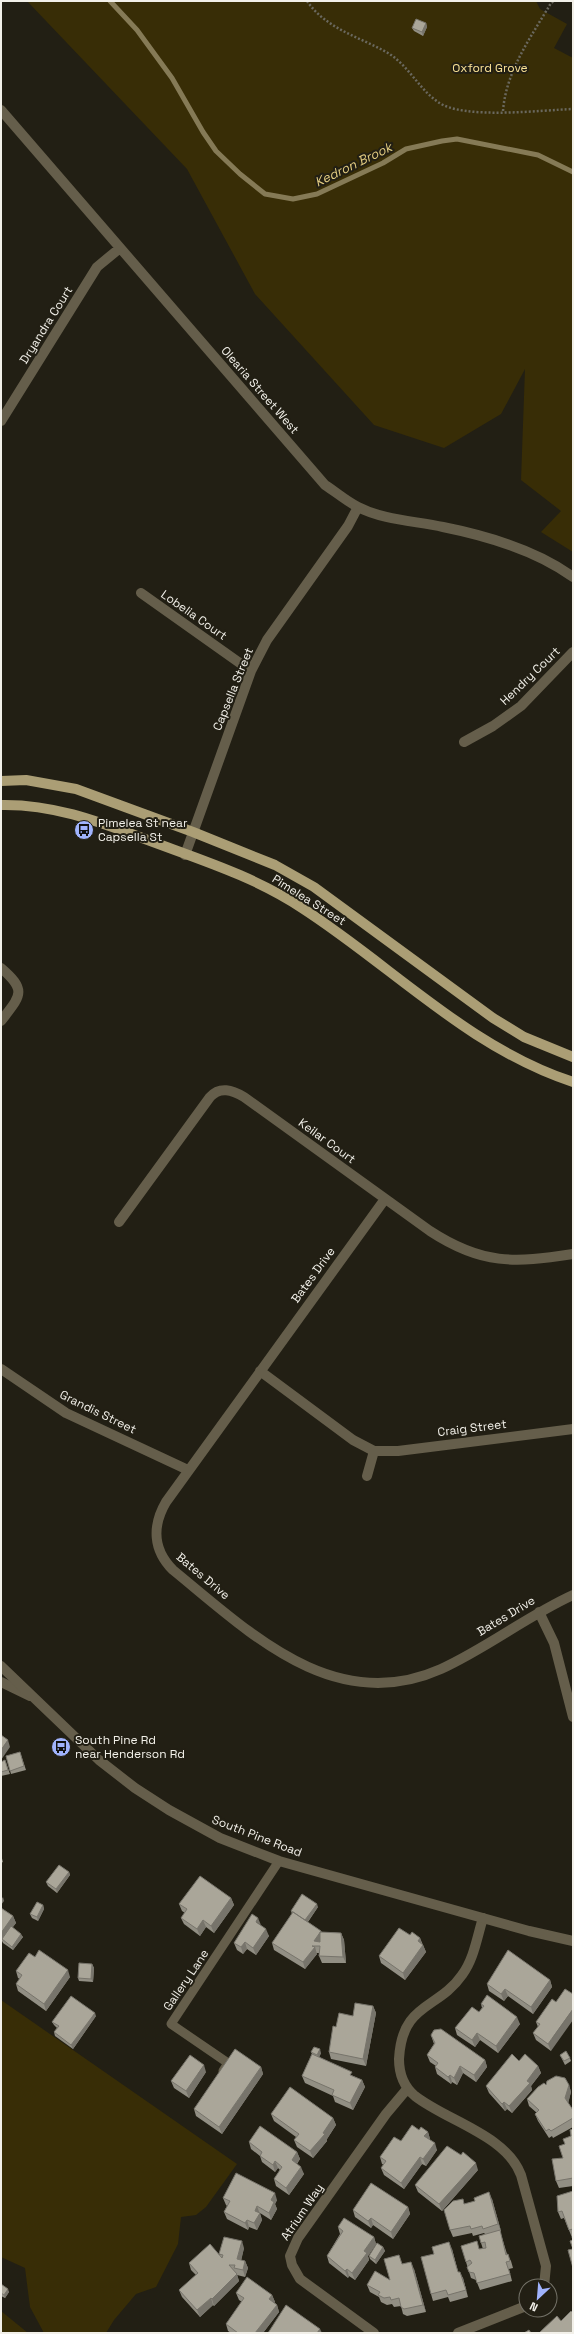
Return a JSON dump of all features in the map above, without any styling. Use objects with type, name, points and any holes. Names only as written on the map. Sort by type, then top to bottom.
[{"type":"main road","name":"Pimelea Street","points":[[1,781],[26,780],[76,789],[193,832],[275,865],[314,887],[493,1018],[524,1037],[573,1057]]},
{"type":"main road","name":"Pimelea Street","points":[[1,805],[44,807],[73,813],[242,876],[279,894],[312,914],[481,1038],[522,1062],[573,1082]]},
{"type":"street","name":"Olearia Street West","points":[[1,110],[325,485],[358,507],[395,518],[444,527],[502,541],[563,569],[573,577]]},
{"type":"street","name":"Dryandra Court","points":[[1,421],[97,267],[120,248]]},
{"type":"street","name":"Capsella Street","points":[[185,854],[251,671],[267,640],[348,526],[358,507]]},
{"type":"street","name":"Lobelia Court","points":[[141,593],[251,671]]},
{"type":"street","name":"Hendry Court","points":[[464,742],[493,726],[521,706],[573,652]]},
{"type":"street","points":[[1,968],[16,981],[20,991],[16,1001],[1,1021]]},
{"type":"street","name":"Keilar Court","points":[[119,1222],[210,1096],[222,1090],[234,1092],[244,1097],[439,1237],[479,1256],[509,1260],[573,1254]]},
{"type":"street","name":"Bates Drive","points":[[385,1199],[166,1502],[157,1523],[157,1542],[165,1562],[177,1574],[266,1644],[305,1667],[332,1676],[366,1682],[387,1682],[414,1678],[432,1672],[455,1662],[539,1612],[573,1595]]},
{"type":"street","name":"Grandis Street","points":[[1,1369],[66,1413],[188,1470]]},
{"type":"street","name":"Craig Street","points":[[260,1371],[353,1440],[374,1451],[398,1451],[573,1429]]},
{"type":"street","points":[[367,1476],[374,1451]]},
{"type":"street","points":[[539,1612],[554,1643],[573,1717]]},
{"type":"street","name":"South Pine Road","points":[[1,1666],[99,1760],[135,1788],[170,1810],[220,1838],[279,1861],[528,1931],[573,1941]]},
{"type":"street","points":[[1,1682],[36,1698]]},
{"type":"street","points":[[483,1918],[470,1959],[463,1974],[452,1986],[418,2012],[403,2034],[399,2066],[401,2076],[407,2089],[420,2100],[500,2147],[514,2162],[521,2176],[546,2266],[545,2278]]},
{"type":"street","name":"South Pine Road","points":[[528,1931],[573,1948]]},
{"type":"street","name":"Atrium Way","points":[[374,2333],[304,2283],[294,2270],[290,2256],[298,2238],[386,2114],[407,2089]]},
{"type":"street","points":[[458,2333],[518,2309]]},
{"type":"lane","name":"Gallery Lane","points":[[216,2082],[228,2063],[170,2024],[279,1861]]},
{"type":"path","points":[[307,1],[315,13],[330,24],[397,59],[408,69],[426,93],[439,103],[455,110],[466,112],[573,109]]},
{"type":"path","points":[[503,111],[505,91],[510,77],[551,3],[554,1]]},
{"type":"green space","name":"Oxford Grove","points":[[27,1],[536,1],[540,9],[567,24],[554,48],[573,58],[573,552],[541,532],[561,511],[521,480],[525,369],[501,414],[444,448],[374,425],[255,294],[187,169]]},
{"type":"green space","points":[[1,2000],[237,2164],[206,2207],[196,2215],[181,2217],[178,2244],[156,2287],[136,2294],[114,2320],[106,2333],[44,2333],[30,2307],[25,2268],[1,2257]]},
{"type":"green space","points":[[1,2311],[28,2333],[1,2333]]},
{"type":"building","points":[[416,19],[426,23],[422,32],[412,28]]},
{"type":"building","points":[[1,1735],[8,1740],[1,1750]]},
{"type":"building","points":[[20,1752],[24,1766],[10,1771],[6,1756]]},
{"type":"building","points":[[5,1760],[8,1770],[1,1772],[1,1762]]},
{"type":"building","points":[[59,1865],[69,1872],[56,1889],[46,1882]]},
{"type":"building","points":[[200,1876],[231,1898],[211,1926],[203,1920],[197,1929],[181,1918],[187,1909],[179,1904]]},
{"type":"building","points":[[302,1894],[317,1904],[305,1920],[291,1911]]},
{"type":"building","points":[[37,1902],[43,1905],[37,1917],[30,1914]]},
{"type":"building","points":[[1,1908],[13,1916],[1,1933]]},
{"type":"building","points":[[293,1912],[321,1931],[320,1932],[341,1933],[343,1957],[319,1956],[320,1946],[312,1946],[315,1947],[303,1962],[272,1943]],"holes":[[[320,1932],[320,1942],[314,1941]]]},
{"type":"building","points":[[252,1914],[258,1918],[256,1922],[266,1929],[253,1948],[245,1942],[241,1947],[234,1943]]},
{"type":"building","points":[[11,1926],[21,1934],[12,1947],[2,1939]]},
{"type":"building","points":[[399,1928],[410,1935],[412,1932],[420,1938],[418,1941],[423,1945],[403,1973],[379,1956]]},
{"type":"building","points":[[39,1950],[68,1970],[44,2004],[16,1984],[22,1975],[16,1971],[29,1953],[35,1957]]},
{"type":"building","points":[[508,1950],[550,1980],[531,2007],[505,1989],[501,1994],[487,1984]]},
{"type":"building","points":[[79,1963],[92,1964],[91,1979],[78,1978]]},
{"type":"building","points":[[565,1989],[573,1994],[573,2009],[548,2044],[533,2033],[540,2024],[536,2022],[552,1999],[556,2002]]},
{"type":"building","points":[[487,1995],[517,2017],[496,2046],[477,2033],[472,2040],[455,2028],[472,2007],[479,2012],[484,2006],[481,2004]]},
{"type":"building","points":[[71,1996],[95,2013],[71,2045],[54,2032],[59,2026],[52,2022]]},
{"type":"building","points":[[355,2003],[373,2006],[363,2059],[329,2052],[333,2026],[336,2027],[339,2013],[353,2016]]},
{"type":"building","points":[[441,2029],[485,2060],[474,2075],[460,2066],[454,2078],[450,2075],[448,2077],[435,2067],[438,2063],[427,2055],[435,2043],[431,2035],[434,2030]]},
{"type":"building","points":[[314,2047],[320,2049],[317,2055],[311,2052]]},
{"type":"building","points":[[235,2049],[261,2067],[219,2127],[194,2109]]},
{"type":"building","points":[[566,2051],[570,2058],[564,2061],[560,2055]]},
{"type":"building","points":[[312,2054],[352,2072],[350,2075],[362,2080],[350,2103],[332,2095],[334,2090],[302,2076]]},
{"type":"building","points":[[512,2054],[519,2061],[525,2054],[538,2066],[527,2081],[530,2083],[509,2106],[504,2102],[502,2104],[486,2086]]},
{"type":"building","points":[[190,2055],[204,2065],[186,2091],[171,2081]]},
{"type":"building","points":[[556,2076],[565,2078],[569,2085],[565,2098],[573,2110],[573,2118],[551,2131],[549,2129],[546,2131],[535,2114],[539,2110],[527,2099],[538,2087],[544,2083],[546,2085],[547,2081]]},
{"type":"building","points":[[290,2087],[333,2118],[323,2133],[325,2134],[310,2151],[294,2140],[299,2134],[271,2114]]},
{"type":"building","points":[[412,2125],[419,2130],[421,2127],[428,2132],[424,2136],[435,2143],[423,2159],[420,2157],[401,2183],[381,2168],[386,2161],[380,2157],[394,2137],[401,2141]]},
{"type":"building","points":[[260,2126],[297,2152],[292,2160],[301,2167],[286,2188],[274,2179],[282,2167],[275,2161],[273,2165],[260,2156],[262,2152],[249,2142]]},
{"type":"building","points":[[573,2129],[573,2178],[556,2181],[552,2159],[563,2158],[559,2146],[565,2144],[563,2139],[571,2136],[570,2130]]},
{"type":"building","points":[[447,2146],[461,2155],[463,2152],[476,2163],[439,2204],[415,2185]]},
{"type":"building","points":[[236,2173],[275,2193],[271,2200],[274,2202],[269,2213],[257,2206],[255,2211],[260,2213],[254,2223],[247,2220],[245,2223],[224,2212],[230,2201],[223,2198]]},
{"type":"building","points":[[371,2183],[408,2207],[391,2232],[371,2218],[368,2221],[353,2210]]},
{"type":"building","points":[[573,2191],[573,2229],[569,2230],[562,2211],[558,2212],[557,2196]]},
{"type":"building","points":[[489,2192],[498,2224],[483,2229],[482,2226],[471,2229],[470,2226],[450,2230],[444,2210],[453,2201],[463,2199],[464,2204],[475,2201],[474,2198]]},
{"type":"building","points":[[344,2218],[374,2237],[364,2251],[367,2253],[352,2273],[347,2269],[345,2271],[327,2256],[343,2231],[338,2227]]},
{"type":"building","points":[[500,2230],[506,2255],[508,2254],[510,2261],[506,2262],[510,2274],[477,2283],[474,2273],[469,2272],[467,2267],[472,2263],[470,2260],[466,2262],[461,2246],[477,2241],[479,2249],[486,2248],[485,2242],[481,2243],[479,2236]]},
{"type":"building","points":[[224,2237],[242,2241],[237,2259],[245,2261],[243,2270],[234,2268],[235,2265],[229,2265],[237,2274],[212,2299],[211,2298],[197,2310],[179,2290],[198,2273],[189,2263],[210,2244],[222,2258],[223,2255],[219,2254]]},
{"type":"building","points":[[573,2240],[573,2249],[570,2241]]},
{"type":"building","points":[[449,2242],[458,2272],[460,2272],[466,2290],[448,2295],[446,2290],[431,2294],[421,2257],[434,2254],[432,2247]]},
{"type":"building","points":[[377,2243],[383,2247],[375,2260],[369,2256]]},
{"type":"building","points":[[573,2249],[573,2268],[568,2250]]},
{"type":"building","points":[[399,2255],[402,2264],[411,2262],[423,2305],[404,2309],[401,2307],[399,2298],[391,2300],[390,2297],[384,2298],[378,2295],[380,2292],[367,2285],[375,2271],[390,2280],[384,2259]]},
{"type":"building","points":[[247,2277],[272,2295],[269,2299],[277,2305],[255,2333],[238,2333],[226,2324],[244,2298],[236,2293]]},
{"type":"building","points":[[1,2284],[8,2289],[4,2295],[1,2293]]},
{"type":"building","points":[[286,2305],[320,2329],[317,2333],[268,2333]]},
{"type":"building","points":[[571,2311],[573,2313],[573,2333],[540,2332],[555,2318],[558,2317],[561,2321]]},
{"type":"building","points":[[529,2330],[531,2333],[524,2333]]},
{"type":"waterway","name":"Kedron Brook","points":[[110,1],[137,30],[172,78],[203,132],[216,151],[240,174],[265,194],[293,199],[317,194],[383,163],[406,149],[457,139],[538,155],[573,172]]},
{"type":"place","name":"Pimelea St near Capsella St","points":[[84,830]]},
{"type":"place","name":"South Pine Rd near Henderson Rd","points":[[61,1747]]}]
